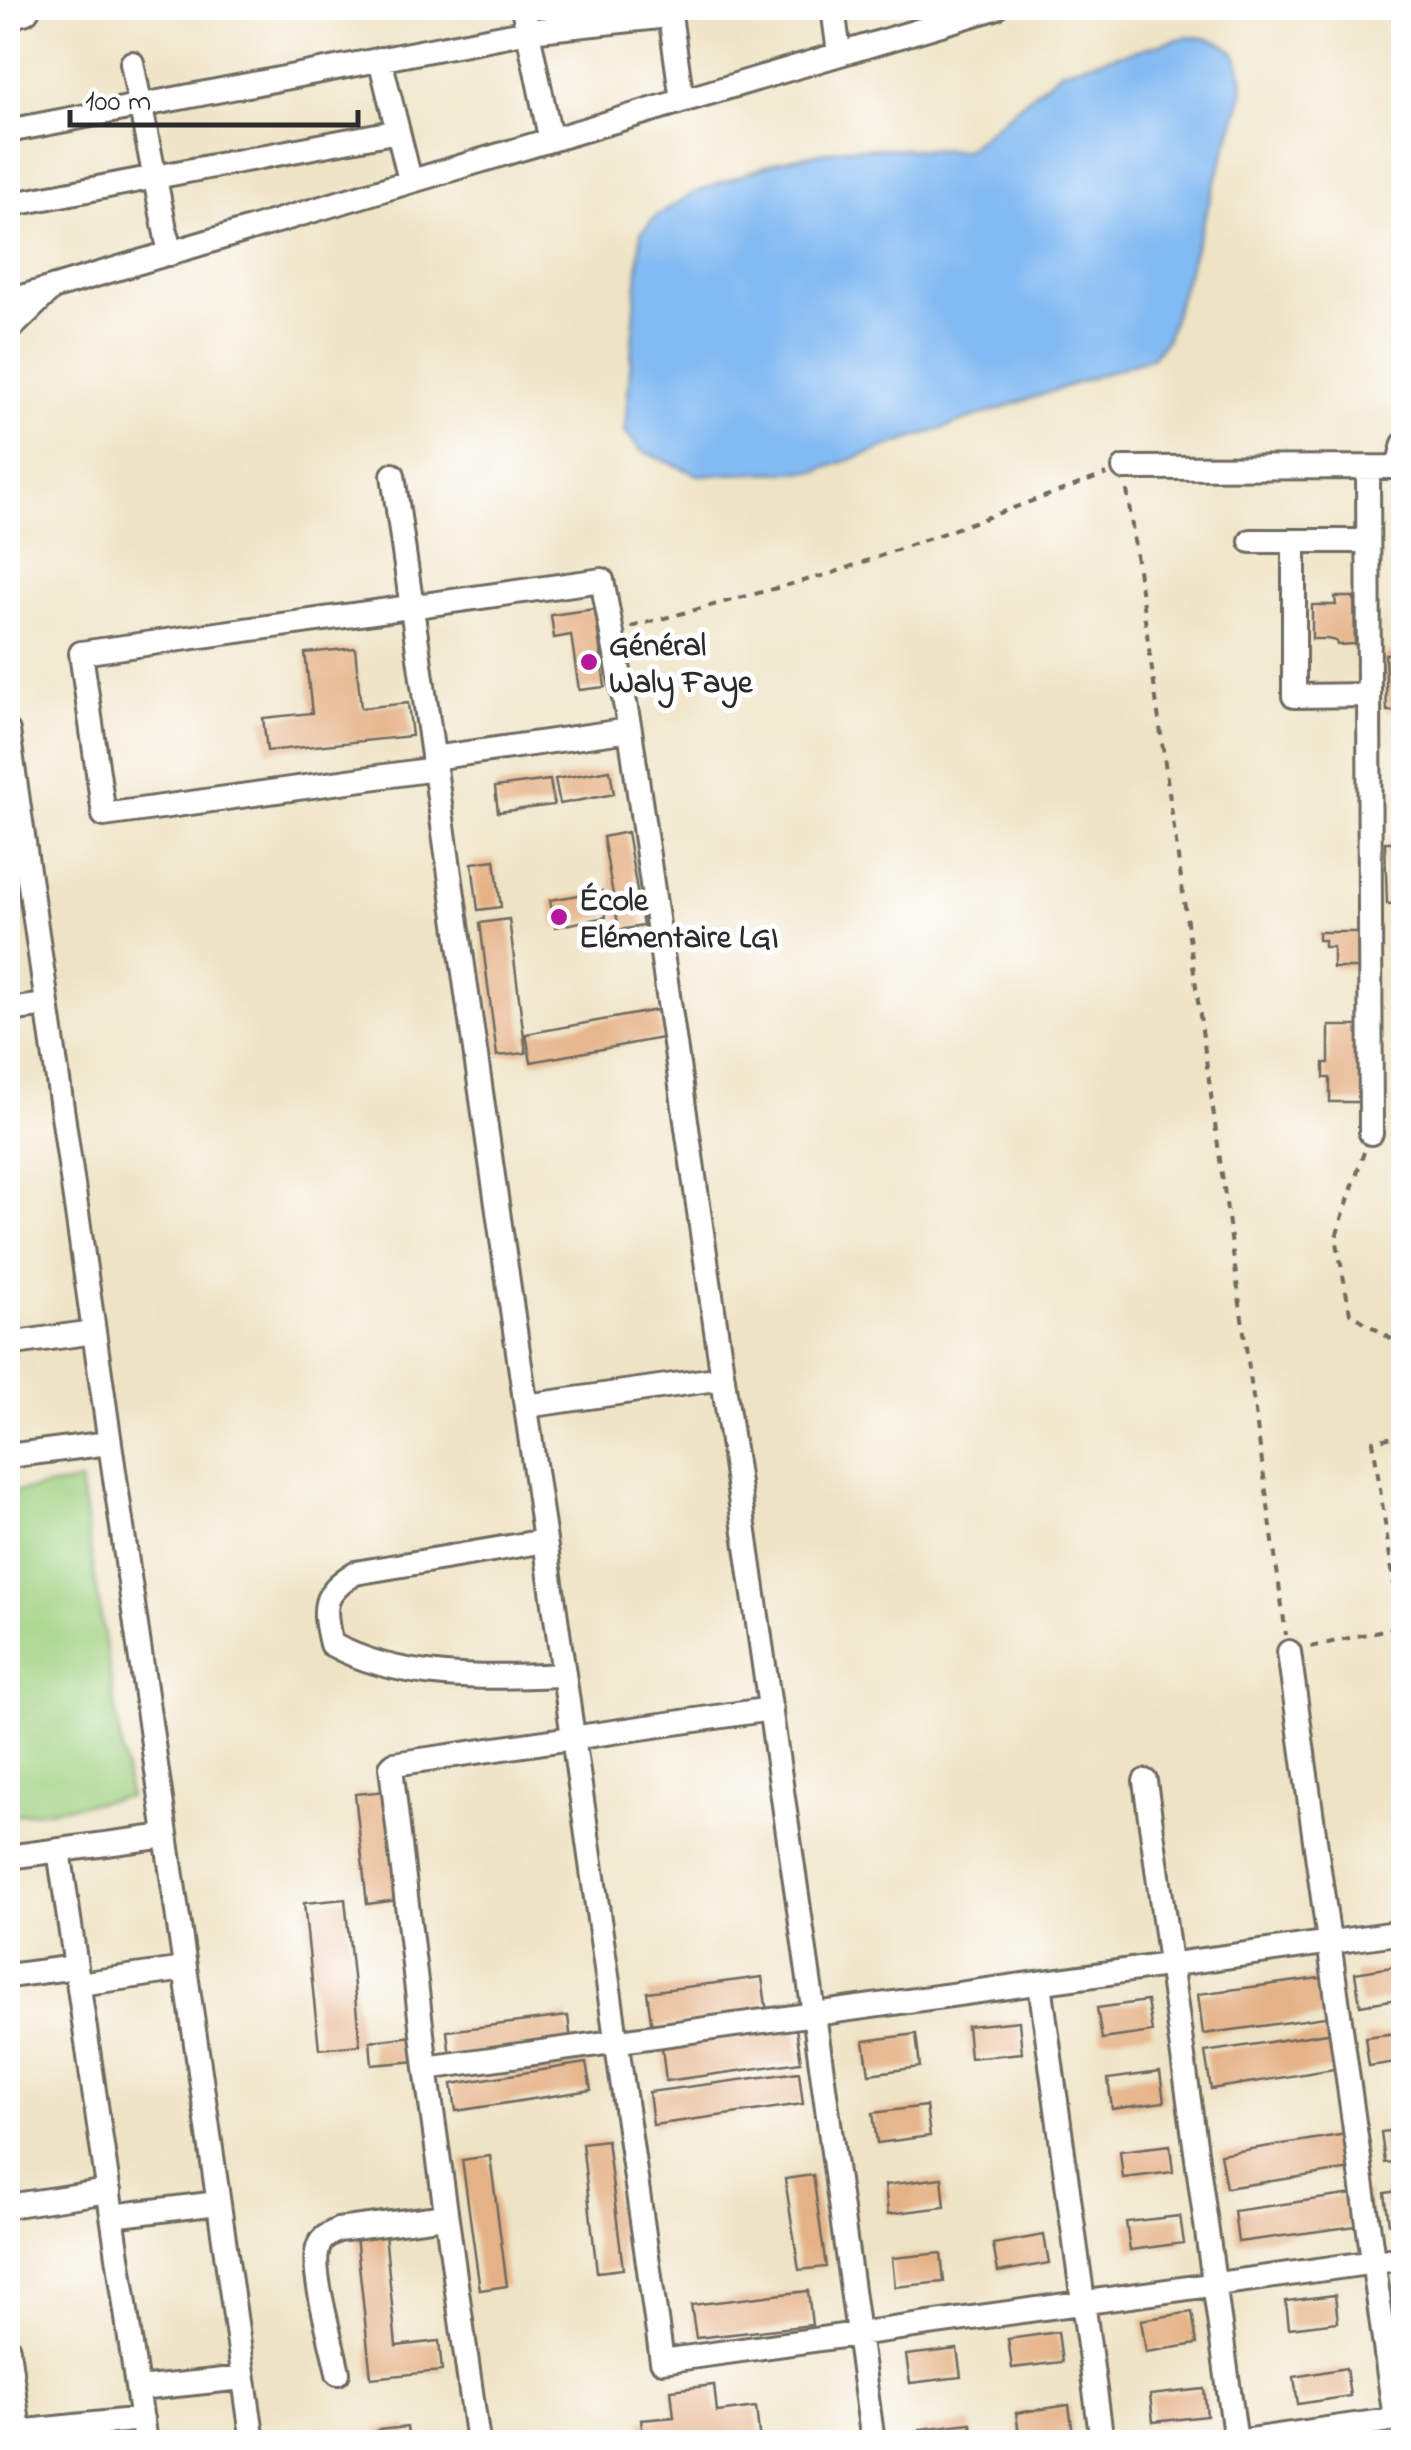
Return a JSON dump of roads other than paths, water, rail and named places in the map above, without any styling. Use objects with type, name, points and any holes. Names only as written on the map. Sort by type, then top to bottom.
[{"type":"highway","points":[[8,12],[23,8]]},
{"type":"street","points":[[833,8],[839,53]]},
{"type":"street","points":[[8,301],[996,8]]},
{"type":"street","points":[[8,131],[380,59],[526,19],[668,12],[682,100]]},
{"type":"street","points":[[526,19],[550,138]]},
{"type":"street","points":[[380,59],[410,180]]},
{"type":"street","points":[[132,63],[170,254]]},
{"type":"street","points":[[8,204],[398,131]]},
{"type":"street","points":[[8,331],[53,288]]},
{"type":"street","points":[[1124,468],[1398,467],[1404,444]]},
{"type":"street","points":[[1368,468],[1371,1133]]},
{"type":"street","points":[[393,474],[662,2361],[1404,2258]]},
{"type":"street","points":[[1251,541],[1368,541]]},
{"type":"street","points":[[1294,541],[1294,696],[1369,696]]},
{"type":"street","points":[[630,730],[104,815],[81,653],[602,580],[630,730],[873,2442]]},
{"type":"street","points":[[8,731],[252,2442]]},
{"type":"street","points":[[8,1010],[46,1005]]},
{"type":"street","points":[[8,1344],[94,1332]]},
{"type":"street","points":[[526,1406],[723,1378]]},
{"type":"street","points":[[8,1456],[109,1443]]},
{"type":"street","points":[[545,1541],[355,1573],[334,1587],[327,1600],[326,1624],[330,1644],[353,1656],[414,1672],[499,1677],[564,1675]]},
{"type":"street","points":[[1145,1781],[1236,2442],[1399,2418],[1373,2262],[1289,1652]]},
{"type":"street","points":[[478,2442],[426,2068],[392,1767],[771,1709]]},
{"type":"street","points":[[8,1857],[166,1836]]},
{"type":"street","points":[[8,2349],[13,2432],[144,2431],[59,1850]]},
{"type":"street","points":[[426,2068],[1404,1932]]},
{"type":"street","points":[[8,1976],[185,1970]]},
{"type":"street","points":[[1040,1982],[1102,2442]]},
{"type":"street","points":[[8,2206],[109,2191]]},
{"type":"street","points":[[112,2216],[218,2203]]},
{"type":"street","points":[[338,2373],[317,2266],[316,2254],[322,2238],[338,2230],[446,2216]]},
{"type":"street","points":[[138,2388],[243,2378]]},
{"type":"water","points":[[1186,37],[1213,40],[1230,49],[1240,67],[1243,93],[1167,338],[1153,357],[817,471],[698,475],[640,450],[625,431],[641,233],[656,216],[694,193],[780,161],[846,148],[965,150],[1062,70]]},
{"type":"place","name":"Général Waly Faye","points":[[589,662]]},
{"type":"place","name":"École Elémentaire LGI","points":[[559,917]]}]
